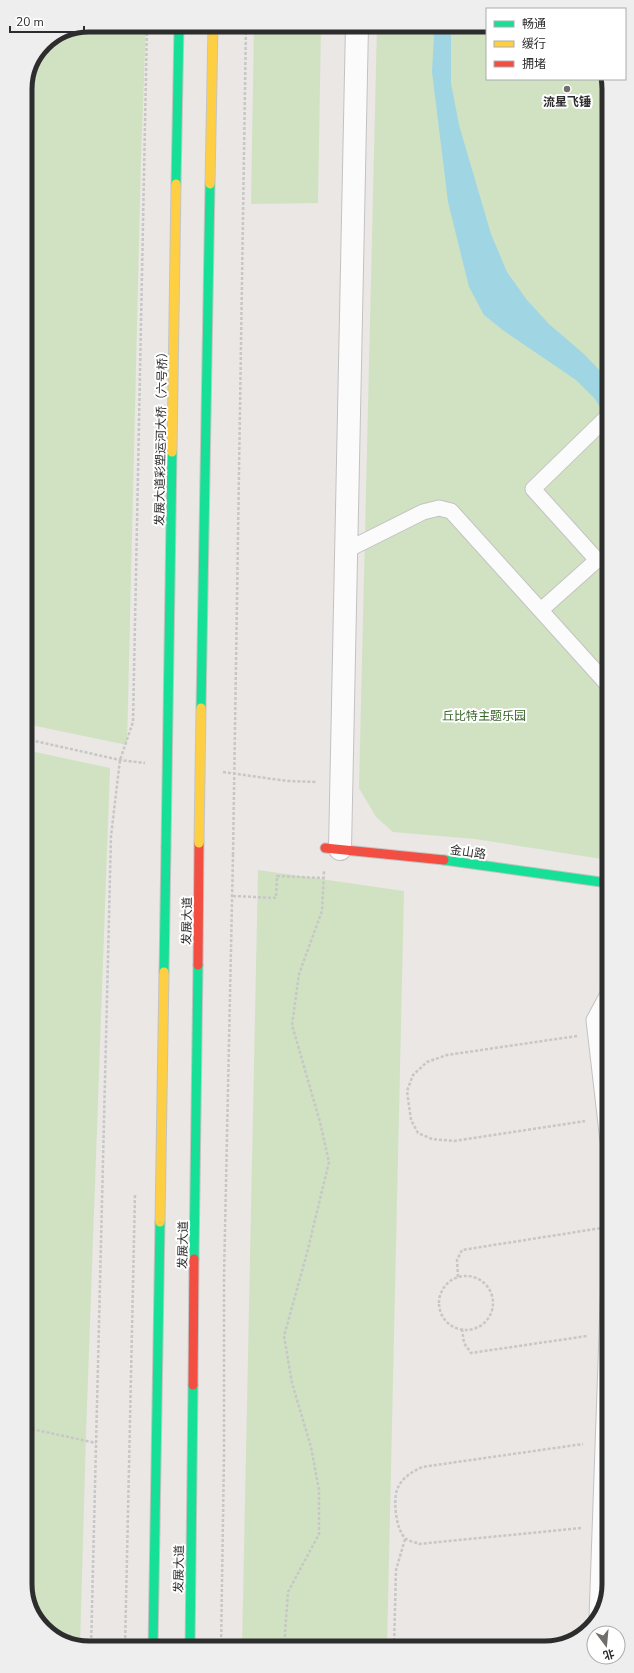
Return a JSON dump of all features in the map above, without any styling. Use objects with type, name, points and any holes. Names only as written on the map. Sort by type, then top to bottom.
[{"type":"main road","name":"发展大道彩塑运河大桥（六号桥）","points":[[166,847],[180,32]]},
{"type":"main road","name":"发展大道","points":[[190,1641],[200,843],[213,32]]},
{"type":"main road","name":"发展大道","points":[[153,1641],[166,847]]},
{"type":"main road","name":"金山路","points":[[333,849],[424,857],[602,882]]},
{"type":"street","points":[[333,849],[347,550],[357,32]]},
{"type":"lane","points":[[541,610],[597,560],[533,489],[602,421]]},
{"type":"lane","points":[[347,550],[423,512],[439,508],[451,511],[602,678]]},
{"type":"lane","points":[[602,1005],[594,1020],[602,1084]]},
{"type":"lane","points":[[598,1604],[602,1546]]},
{"type":"path","points":[[91,1641],[111,836],[120,760],[133,722],[147,32]]},
{"type":"path","points":[[221,1641],[224,1456],[224,1270],[233,855],[246,32]]},
{"type":"path","points":[[284,1641],[288,1592],[319,1534],[319,1490],[311,1447],[292,1383],[284,1336],[307,1253],[329,1162],[320,1122],[292,1025],[299,974],[322,911],[323,878],[333,849]]},
{"type":"path","points":[[232,896],[276,898],[277,876],[323,878]]},
{"type":"path","points":[[596,1033],[447,1055],[427,1062],[413,1075],[407,1091],[410,1120],[418,1133],[432,1139],[454,1141],[602,1119]]},
{"type":"path","points":[[125,1641],[135,1190]]},
{"type":"path","points":[[458,1277],[457,1260],[462,1250],[602,1228]]},
{"type":"path","points":[[467,1276],[476,1278],[484,1282],[491,1292],[493,1305],[491,1314],[486,1321],[475,1328],[462,1329],[454,1327],[446,1321],[441,1314],[439,1305],[440,1296],[444,1288],[458,1277],[467,1276]]},
{"type":"path","points":[[462,1329],[464,1343],[471,1353],[602,1335]]},
{"type":"path","points":[[32,1429],[96,1443]]},
{"type":"path","points":[[602,1432],[422,1467],[409,1473],[397,1490],[396,1519],[405,1539],[419,1544],[602,1532]]},
{"type":"path","points":[[394,1641],[396,1570],[405,1539]]},
{"type":"green space","points":[[89,32],[146,32],[141,158],[127,745],[32,725],[32,85],[36,67],[49,49],[67,36]]},
{"type":"green space","points":[[254,32],[321,32],[318,203],[251,204]]},
{"type":"green space","name":"丘比特主题乐园","points":[[377,32],[486,32],[486,80],[602,80],[602,82],[602,859],[475,839],[393,832],[376,817],[359,788]]},
{"type":"green space","points":[[32,751],[110,768],[86,1434],[80,1640],[67,1637],[49,1624],[38,1609],[32,1591]]},
{"type":"green space","points":[[258,870],[404,891],[387,1641],[242,1641]]},
{"type":"water","points":[[435,32],[451,32],[451,83],[459,125],[491,234],[507,272],[527,300],[549,324],[584,354],[602,373],[602,411],[595,399],[576,380],[504,331],[484,315],[469,287],[448,202],[432,72]]},
{"type":"traffic: fast","points":[[176,184],[179,32]]},
{"type":"traffic: fast","points":[[201,708],[210,184]]},
{"type":"traffic: fast","points":[[166,847],[172,452]]},
{"type":"traffic: fast","points":[[164,972],[166,847]]},
{"type":"traffic: fast","points":[[444,860],[602,882]]},
{"type":"traffic: fast","points":[[194,1259],[198,965]]},
{"type":"traffic: fast","points":[[153,1641],[160,1222]]},
{"type":"traffic: fast","points":[[190,1641],[193,1385]]},
{"type":"traffic: slow","points":[[210,184],[213,32]]},
{"type":"traffic: slow","points":[[172,452],[176,184]]},
{"type":"traffic: slow","points":[[199,843],[201,708]]},
{"type":"traffic: slow","points":[[160,1222],[164,972]]},
{"type":"traffic: jam","points":[[198,965],[199,843]]},
{"type":"traffic: jam","points":[[325,848],[444,860]]},
{"type":"traffic: jam","points":[[193,1385],[194,1259]]},
{"type":"place","name":"流星飞锤","points":[[567,89]]}]
